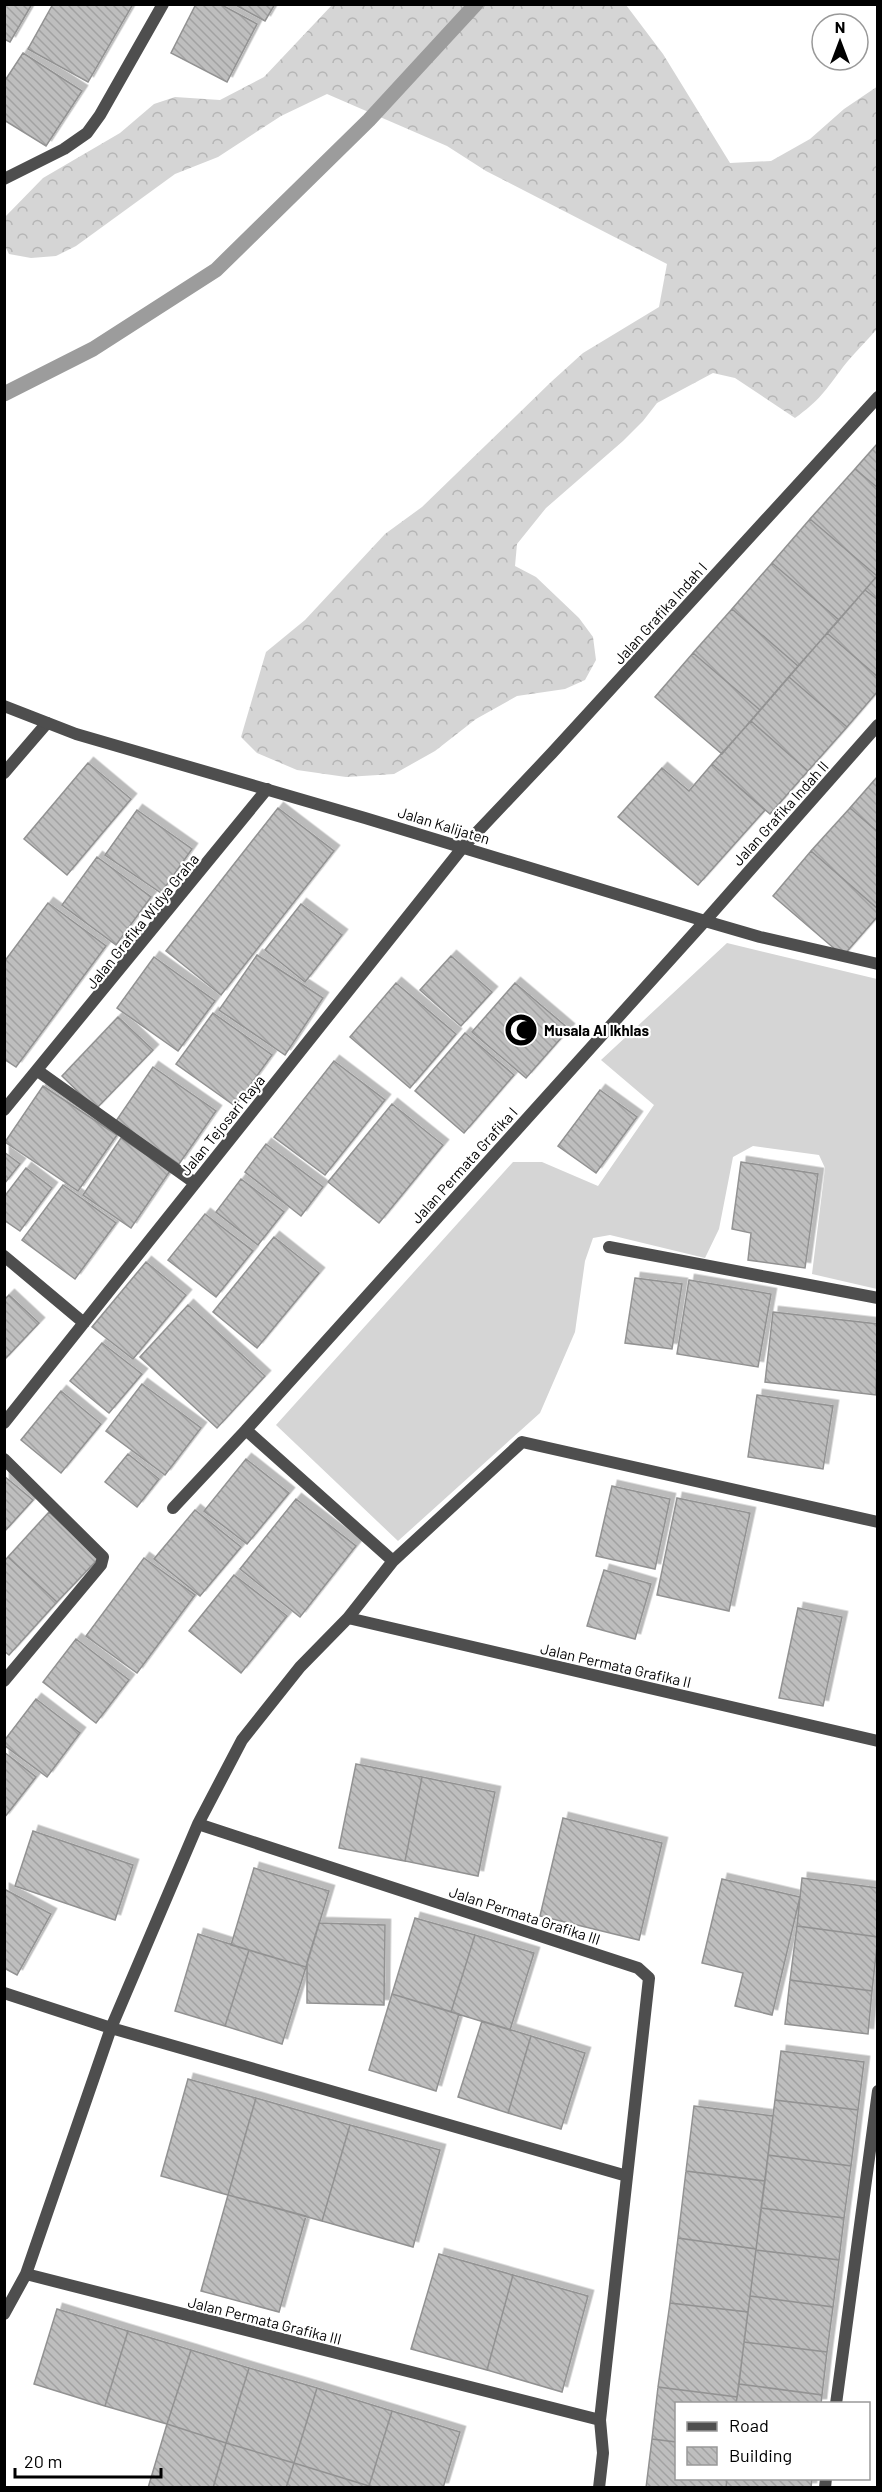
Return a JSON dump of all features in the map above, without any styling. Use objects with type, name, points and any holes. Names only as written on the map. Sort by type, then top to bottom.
[{"type":"street","points":[[4,179],[64,149],[87,133],[100,115],[163,4]]},
{"type":"street","name":"Jalan Grafika Indah I","points":[[463,847],[878,397]]},
{"type":"street","name":"Jalan Kalijaten","points":[[4,706],[76,734],[463,847],[705,921],[760,937],[878,964]]},
{"type":"street","points":[[4,773],[47,723]]},
{"type":"street","name":"Jalan Grafika Indah II","points":[[705,921],[878,725]]},
{"type":"street","name":"Jalan Grafika Widya Graha","points":[[4,1110],[39,1071],[267,789]]},
{"type":"street","name":"Jalan Tejosari Raya","points":[[5,1420],[463,847]]},
{"type":"street","name":"Jalan Permata Grafika I","points":[[173,1508],[705,921]]},
{"type":"street","points":[[39,1071],[195,1184]]},
{"type":"street","points":[[609,1247],[878,1298]]},
{"type":"street","points":[[4,1256],[84,1323]]},
{"type":"street","points":[[246,1430],[393,1561]]},
{"type":"street","points":[[4,2314],[26,2274],[111,2028],[198,1824],[242,1740],[300,1667],[348,1618],[393,1561],[522,1442],[878,1521]]},
{"type":"street","points":[[4,1460],[103,1557],[101,1565],[4,1682]]},
{"type":"street","name":"Jalan Permata Grafika II","points":[[348,1618],[878,1742]]},
{"type":"street","name":"Jalan Permata Grafika III","points":[[198,1824],[638,1968],[650,1978],[600,2420],[603,2452],[599,2487]]},
{"type":"street","points":[[4,1993],[111,2028],[627,2176]]},
{"type":"street","points":[[836,2402],[878,2091]]},
{"type":"street","name":"Jalan Permata Grafika III","points":[[26,2274],[600,2420]]},
{"type":"green space","points":[[332,5],[626,5],[663,54],[730,163],[771,161],[810,139],[844,109],[878,86],[877,329],[847,362],[822,395],[795,418],[735,378],[713,373],[657,403],[623,441],[546,508],[517,544],[515,566],[536,577],[579,618],[593,637],[596,660],[585,680],[565,689],[517,696],[476,719],[435,751],[394,774],[346,777],[297,770],[257,753],[241,737],[266,652],[305,620],[385,534],[422,507],[583,353],[659,307],[667,264],[486,171],[447,146],[327,94],[281,116],[218,157],[175,174],[76,246],[56,256],[31,258],[9,254],[5,246],[5,217],[43,178],[120,133],[154,104],[175,97],[220,100],[264,77]]},
{"type":"green space","points":[[727,943],[877,979],[877,1289],[812,1274],[825,1168],[819,1155],[753,1146],[733,1157],[719,1229],[705,1258],[610,1235],[593,1238],[585,1261],[575,1332],[540,1413],[398,1541],[276,1425],[513,1162],[542,1162],[598,1186],[654,1105],[601,1060]]},
{"type":"building","points":[[4,4],[32,4],[10,42],[4,39]]},
{"type":"building","points":[[53,4],[133,4],[88,82],[28,49]]},
{"type":"building","points":[[196,4],[220,4],[257,24],[227,82],[171,53]]},
{"type":"building","points":[[234,4],[275,4],[265,21]]},
{"type":"building","points":[[23,53],[82,91],[46,146],[4,120],[4,82]]},
{"type":"building","points":[[878,443],[878,488],[855,469]]},
{"type":"building","points":[[855,469],[878,488],[877,576],[810,519]]},
{"type":"building","points":[[810,519],[877,576],[839,620],[772,563]]},
{"type":"building","points":[[772,563],[839,620],[798,666],[732,609]]},
{"type":"building","points":[[878,576],[878,600],[865,590]]},
{"type":"building","points":[[865,590],[878,600],[878,677],[827,633]]},
{"type":"building","points":[[732,609],[798,666],[760,710],[693,653]]},
{"type":"building","points":[[827,633],[878,677],[878,691],[847,727],[789,677]]},
{"type":"building","points":[[693,653],[760,710],[722,754],[655,697]]},
{"type":"building","points":[[789,677],[847,727],[808,771],[751,721]]},
{"type":"building","points":[[751,721],[808,771],[770,814],[712,764]]},
{"type":"building","points":[[88,763],[131,799],[67,875],[24,839]]},
{"type":"building","points":[[712,764],[765,810],[698,885],[618,817],[662,768],[689,791]]},
{"type":"building","points":[[878,776],[878,832],[850,808]]},
{"type":"building","points":[[278,808],[334,851],[221,995],[166,951]]},
{"type":"building","points":[[850,808],[878,832],[878,909],[811,851]]},
{"type":"building","points":[[137,810],[192,849],[161,893],[105,855]]},
{"type":"building","points":[[811,851],[878,909],[878,916],[843,956],[773,896]]},
{"type":"building","points":[[97,857],[151,897],[116,945],[62,905]]},
{"type":"building","points":[[48,903],[106,946],[16,1067],[4,1059],[4,962]]},
{"type":"building","points":[[301,904],[342,935],[305,982],[265,950]]},
{"type":"building","points":[[257,955],[323,998],[285,1055],[219,1010]]},
{"type":"building","points":[[451,956],[492,992],[461,1026],[420,990]]},
{"type":"building","points":[[154,957],[215,1001],[178,1051],[117,1008]]},
{"type":"building","points":[[396,983],[456,1034],[410,1088],[350,1037]]},
{"type":"building","name":"Musala Al Ikhlas","points":[[515,983],[569,1029],[526,1078],[472,1032]]},
{"type":"building","points":[[213,1013],[272,1055],[235,1106],[176,1064]]},
{"type":"building","points":[[118,1017],[153,1050],[96,1109],[62,1076]]},
{"type":"building","points":[[465,1033],[514,1075],[464,1133],[415,1091]]},
{"type":"building","points":[[334,1061],[385,1100],[325,1175],[274,1137]]},
{"type":"building","points":[[153,1067],[216,1111],[179,1164],[116,1121]]},
{"type":"building","points":[[43,1086],[117,1135],[78,1191],[5,1142]]},
{"type":"building","points":[[600,1090],[637,1117],[596,1173],[558,1146]]},
{"type":"building","points":[[392,1104],[443,1145],[379,1223],[328,1182]]},
{"type":"building","points":[[121,1138],[170,1171],[131,1228],[83,1195]]},
{"type":"building","points":[[266,1144],[323,1187],[301,1216],[245,1172]]},
{"type":"building","points":[[4,1152],[20,1164],[4,1184]]},
{"type":"building","points":[[741,1162],[818,1174],[805,1268],[748,1260],[751,1233],[732,1229]]},
{"type":"building","points":[[26,1168],[52,1188],[20,1231],[4,1220],[4,1197]]},
{"type":"building","points":[[241,1179],[284,1212],[258,1245],[216,1212]]},
{"type":"building","points":[[63,1185],[116,1223],[75,1279],[22,1240]]},
{"type":"building","points":[[205,1214],[253,1251],[216,1297],[168,1260]]},
{"type":"building","points":[[274,1237],[319,1273],[257,1348],[213,1312]]},
{"type":"building","points":[[146,1262],[186,1295],[133,1359],[92,1327]]},
{"type":"building","points":[[635,1278],[682,1284],[672,1349],[625,1343]]},
{"type":"building","points":[[689,1280],[771,1294],[758,1367],[677,1354]]},
{"type":"building","points":[[9,1295],[39,1323],[4,1360],[4,1300]]},
{"type":"building","points":[[188,1305],[265,1376],[217,1428],[140,1357]]},
{"type":"building","points":[[773,1312],[878,1324],[876,1395],[765,1382]]},
{"type":"building","points":[[102,1343],[142,1374],[109,1413],[70,1381]]},
{"type":"building","points":[[142,1384],[201,1428],[165,1475],[106,1431]]},
{"type":"building","points":[[61,1391],[101,1424],[61,1473],[21,1440]]},
{"type":"building","points":[[757,1395],[833,1406],[823,1469],[748,1457]]},
{"type":"building","points":[[128,1454],[159,1479],[137,1507],[105,1482]]},
{"type":"building","points":[[246,1459],[289,1493],[247,1544],[204,1511]]},
{"type":"building","points":[[4,1476],[33,1500],[4,1532]]},
{"type":"building","points":[[612,1486],[670,1499],[655,1569],[596,1556]]},
{"type":"building","points":[[677,1498],[750,1513],[729,1611],[657,1595]]},
{"type":"building","points":[[296,1499],[356,1546],[300,1617],[240,1569]]},
{"type":"building","points":[[195,1510],[241,1547],[200,1596],[154,1559]]},
{"type":"building","points":[[49,1512],[99,1558],[57,1602],[8,1557]]},
{"type":"building","points":[[8,1557],[57,1602],[9,1655],[4,1651],[4,1561]]},
{"type":"building","points":[[144,1558],[195,1595],[137,1673],[86,1636]]},
{"type":"building","points":[[604,1570],[651,1584],[635,1639],[587,1626]]},
{"type":"building","points":[[234,1575],[287,1616],[241,1673],[189,1631]]},
{"type":"building","points":[[798,1608],[842,1617],[823,1706],[779,1698]]},
{"type":"building","points":[[76,1639],[129,1680],[96,1723],[43,1682]]},
{"type":"building","points":[[36,1699],[80,1733],[47,1777],[4,1745],[4,1741]]},
{"type":"building","points":[[4,1752],[36,1777],[4,1818]]},
{"type":"building","points":[[356,1764],[422,1777],[405,1861],[339,1848]]},
{"type":"building","points":[[422,1777],[495,1792],[478,1876],[405,1861]]},
{"type":"building","points":[[563,1818],[662,1843],[639,1940],[540,1916]]},
{"type":"building","points":[[33,1831],[133,1865],[115,1920],[15,1886]]},
{"type":"building","points":[[254,1868],[329,1891],[306,1967],[231,1945]]},
{"type":"building","points":[[802,1878],[878,1888],[878,1937],[797,1926]]},
{"type":"building","points":[[722,1879],[800,1897],[772,2015],[735,2006],[743,1973],[702,1963]]},
{"type":"building","points":[[4,1889],[51,1914],[17,1975],[4,1968]]},
{"type":"building","points":[[415,1918],[475,1935],[451,2012],[392,1994]]},
{"type":"building","points":[[319,1923],[385,1925],[384,2005],[307,2003],[307,1962]]},
{"type":"building","points":[[797,1926],[878,1937],[872,1991],[790,1980]]},
{"type":"building","points":[[198,1934],[249,1950],[225,2026],[175,2011]]},
{"type":"building","points":[[475,1935],[534,1953],[510,2030],[451,2012]]},
{"type":"building","points":[[249,1950],[306,1967],[282,2044],[225,2026]]},
{"type":"building","points":[[790,1980],[872,1991],[868,2034],[785,2024]]},
{"type":"building","points":[[392,1994],[459,2014],[436,2091],[369,2070]]},
{"type":"building","points":[[482,2021],[531,2036],[508,2113],[458,2097]]},
{"type":"building","points":[[531,2036],[585,2053],[561,2129],[508,2113]]},
{"type":"building","points":[[781,2051],[864,2062],[858,2110],[775,2100]]},
{"type":"building","points":[[188,2079],[256,2098],[228,2195],[161,2176]]},
{"type":"building","points":[[256,2098],[350,2125],[322,2221],[228,2195]]},
{"type":"building","points":[[775,2100],[858,2110],[851,2166],[768,2155]]},
{"type":"building","points":[[694,2106],[773,2116],[765,2181],[686,2171]]},
{"type":"building","points":[[350,2125],[440,2150],[413,2247],[322,2221]]},
{"type":"building","points":[[768,2155],[851,2166],[844,2218],[761,2208]]},
{"type":"building","points":[[686,2171],[765,2181],[756,2249],[678,2238]]},
{"type":"building","points":[[228,2195],[306,2216],[279,2312],[201,2291]]},
{"type":"building","points":[[761,2208],[844,2218],[839,2260],[756,2250]]},
{"type":"building","points":[[678,2238],[756,2249],[748,2312],[670,2303]]},
{"type":"building","points":[[756,2250],[839,2260],[833,2307],[750,2296]]},
{"type":"building","points":[[439,2254],[513,2275],[487,2370],[411,2349]]},
{"type":"building","points":[[513,2275],[588,2296],[562,2392],[487,2370]]},
{"type":"building","points":[[750,2296],[833,2307],[827,2352],[744,2342]]},
{"type":"building","points":[[670,2303],[748,2312],[737,2397],[658,2387]]},
{"type":"building","points":[[57,2309],[128,2331],[105,2406],[34,2384]]},
{"type":"building","points":[[128,2331],[191,2350],[167,2424],[105,2406]]},
{"type":"building","points":[[744,2342],[827,2352],[822,2395],[739,2384]]},
{"type":"building","points":[[191,2350],[249,2368],[226,2443],[167,2424]]},
{"type":"building","points":[[249,2368],[317,2388],[294,2463],[226,2443]]},
{"type":"building","points":[[739,2384],[822,2395],[821,2402],[736,2402]]},
{"type":"building","points":[[658,2387],[737,2397],[736,2402],[675,2402],[675,2442],[652,2439]]},
{"type":"building","points":[[317,2388],[392,2411],[369,2486],[294,2463]]},
{"type":"building","points":[[392,2411],[460,2432],[443,2488],[375,2488],[369,2486]]},
{"type":"building","points":[[167,2424],[226,2443],[213,2488],[148,2488]]},
{"type":"building","points":[[652,2439],[675,2442],[675,2480],[727,2480],[726,2488],[646,2488]]},
{"type":"building","points":[[226,2443],[294,2463],[286,2488],[213,2488]]},
{"type":"building","points":[[294,2463],[369,2486],[368,2488],[286,2488]]},
{"type":"building","points":[[727,2480],[812,2480],[811,2488],[726,2488]]},
{"type":"waterway","points":[[4,394],[93,349],[216,270],[369,120],[476,4]]},
{"type":"place","name":"Musala Al Ikhlas","points":[[521,1030]]}]
